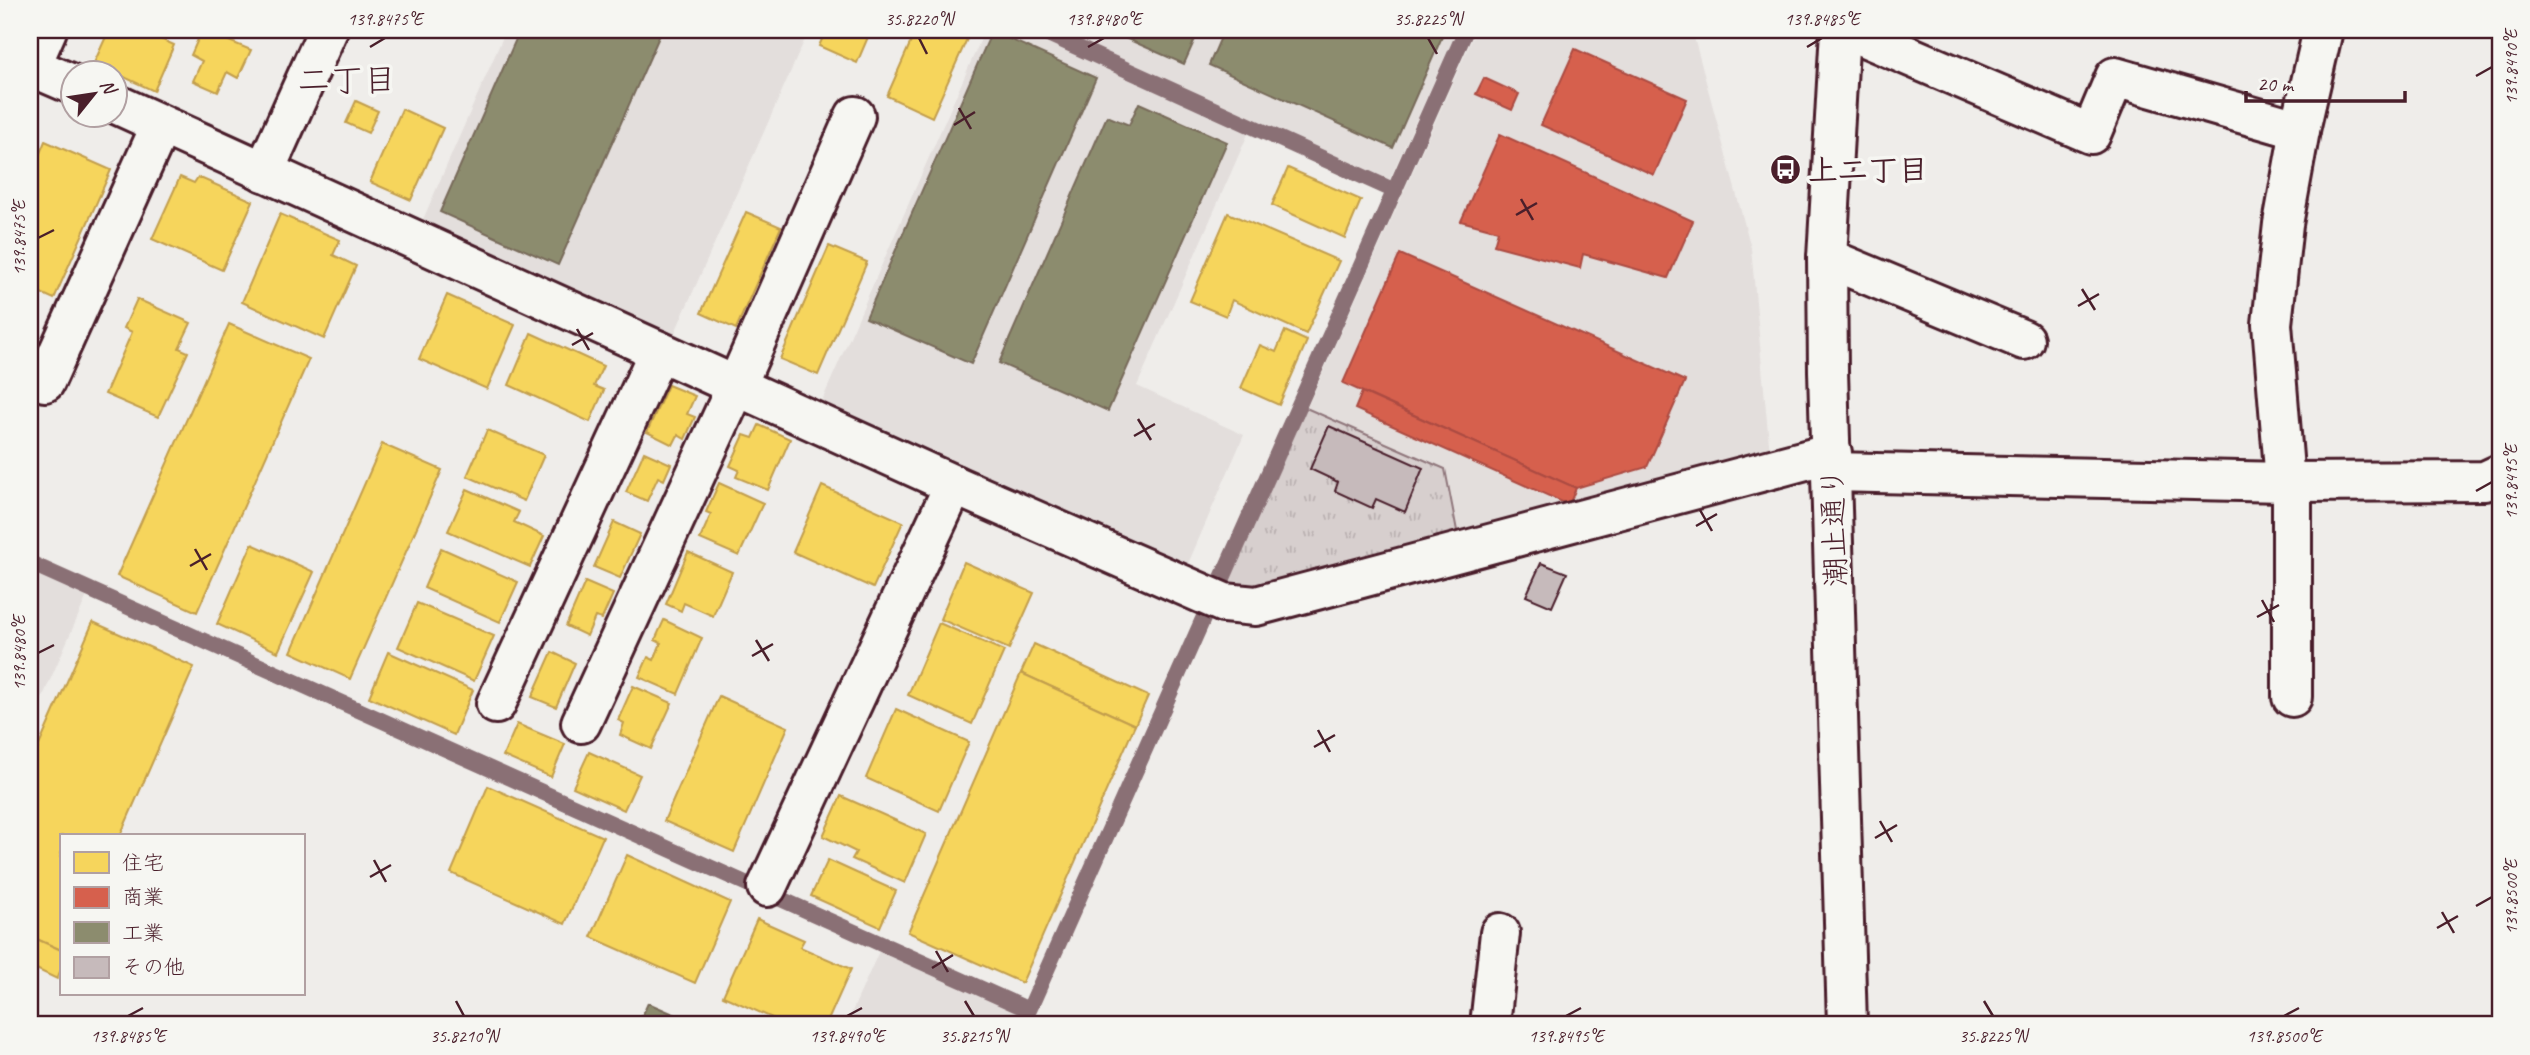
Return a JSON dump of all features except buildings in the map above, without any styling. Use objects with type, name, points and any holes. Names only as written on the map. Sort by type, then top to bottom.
[{"type":"street","points":[[47,30],[30,66],[60,79]]},
{"type":"street","points":[[264,172],[328,30]]},
{"type":"street","name":"潮止通り","points":[[1840,30],[1827,258],[1847,1025]]},
{"type":"street","points":[[1847,30],[2091,134],[2115,77],[2300,130]]},
{"type":"street","points":[[2292,697],[2289,482],[2272,324],[2283,224],[2300,130],[2323,30]]},
{"type":"street","points":[[130,111],[736,387],[1224,604],[1256,606],[1832,463],[2289,482],[2485,481],[2500,474]]},
{"type":"street","points":[[582,723],[736,387],[855,116]]},
{"type":"street","points":[[45,382],[160,125]]},
{"type":"street","points":[[1827,258],[2024,340]]},
{"type":"street","points":[[496,705],[659,351]]},
{"type":"street","points":[[767,887],[954,485]]},
{"type":"street","points":[[1490,1025],[1500,933]]},
{"type":"shaded area","points":[[506,30],[809,30],[673,337],[421,224]]},
{"type":"shaded area","points":[[985,30],[1457,30],[1383,194],[1248,134],[1137,386],[1244,435],[1187,566],[821,403]]},
{"type":"shaded area","points":[[1476,30],[1692,30],[1751,248],[1770,454],[1458,536],[1307,408]]},
{"type":"shaded area","points":[[30,554],[93,582],[30,726]]},
{"type":"shaded area","points":[[880,949],[1022,1013],[1051,1025],[846,1025]]},
{"type":"green space","points":[[1306,408],[1445,469],[1458,536],[1245,592],[1228,584]]},
{"type":"waterway","points":[[1039,30],[1395,191]]},
{"type":"waterway","points":[[1221,580],[1466,30]]},
{"type":"waterway","points":[[30,563],[1029,1010],[1203,619]]},
{"type":"place","name":"上二丁目","points":[[1785,170]]},
{"type":"district","name":"二丁目","points":[[347,80]]}]
